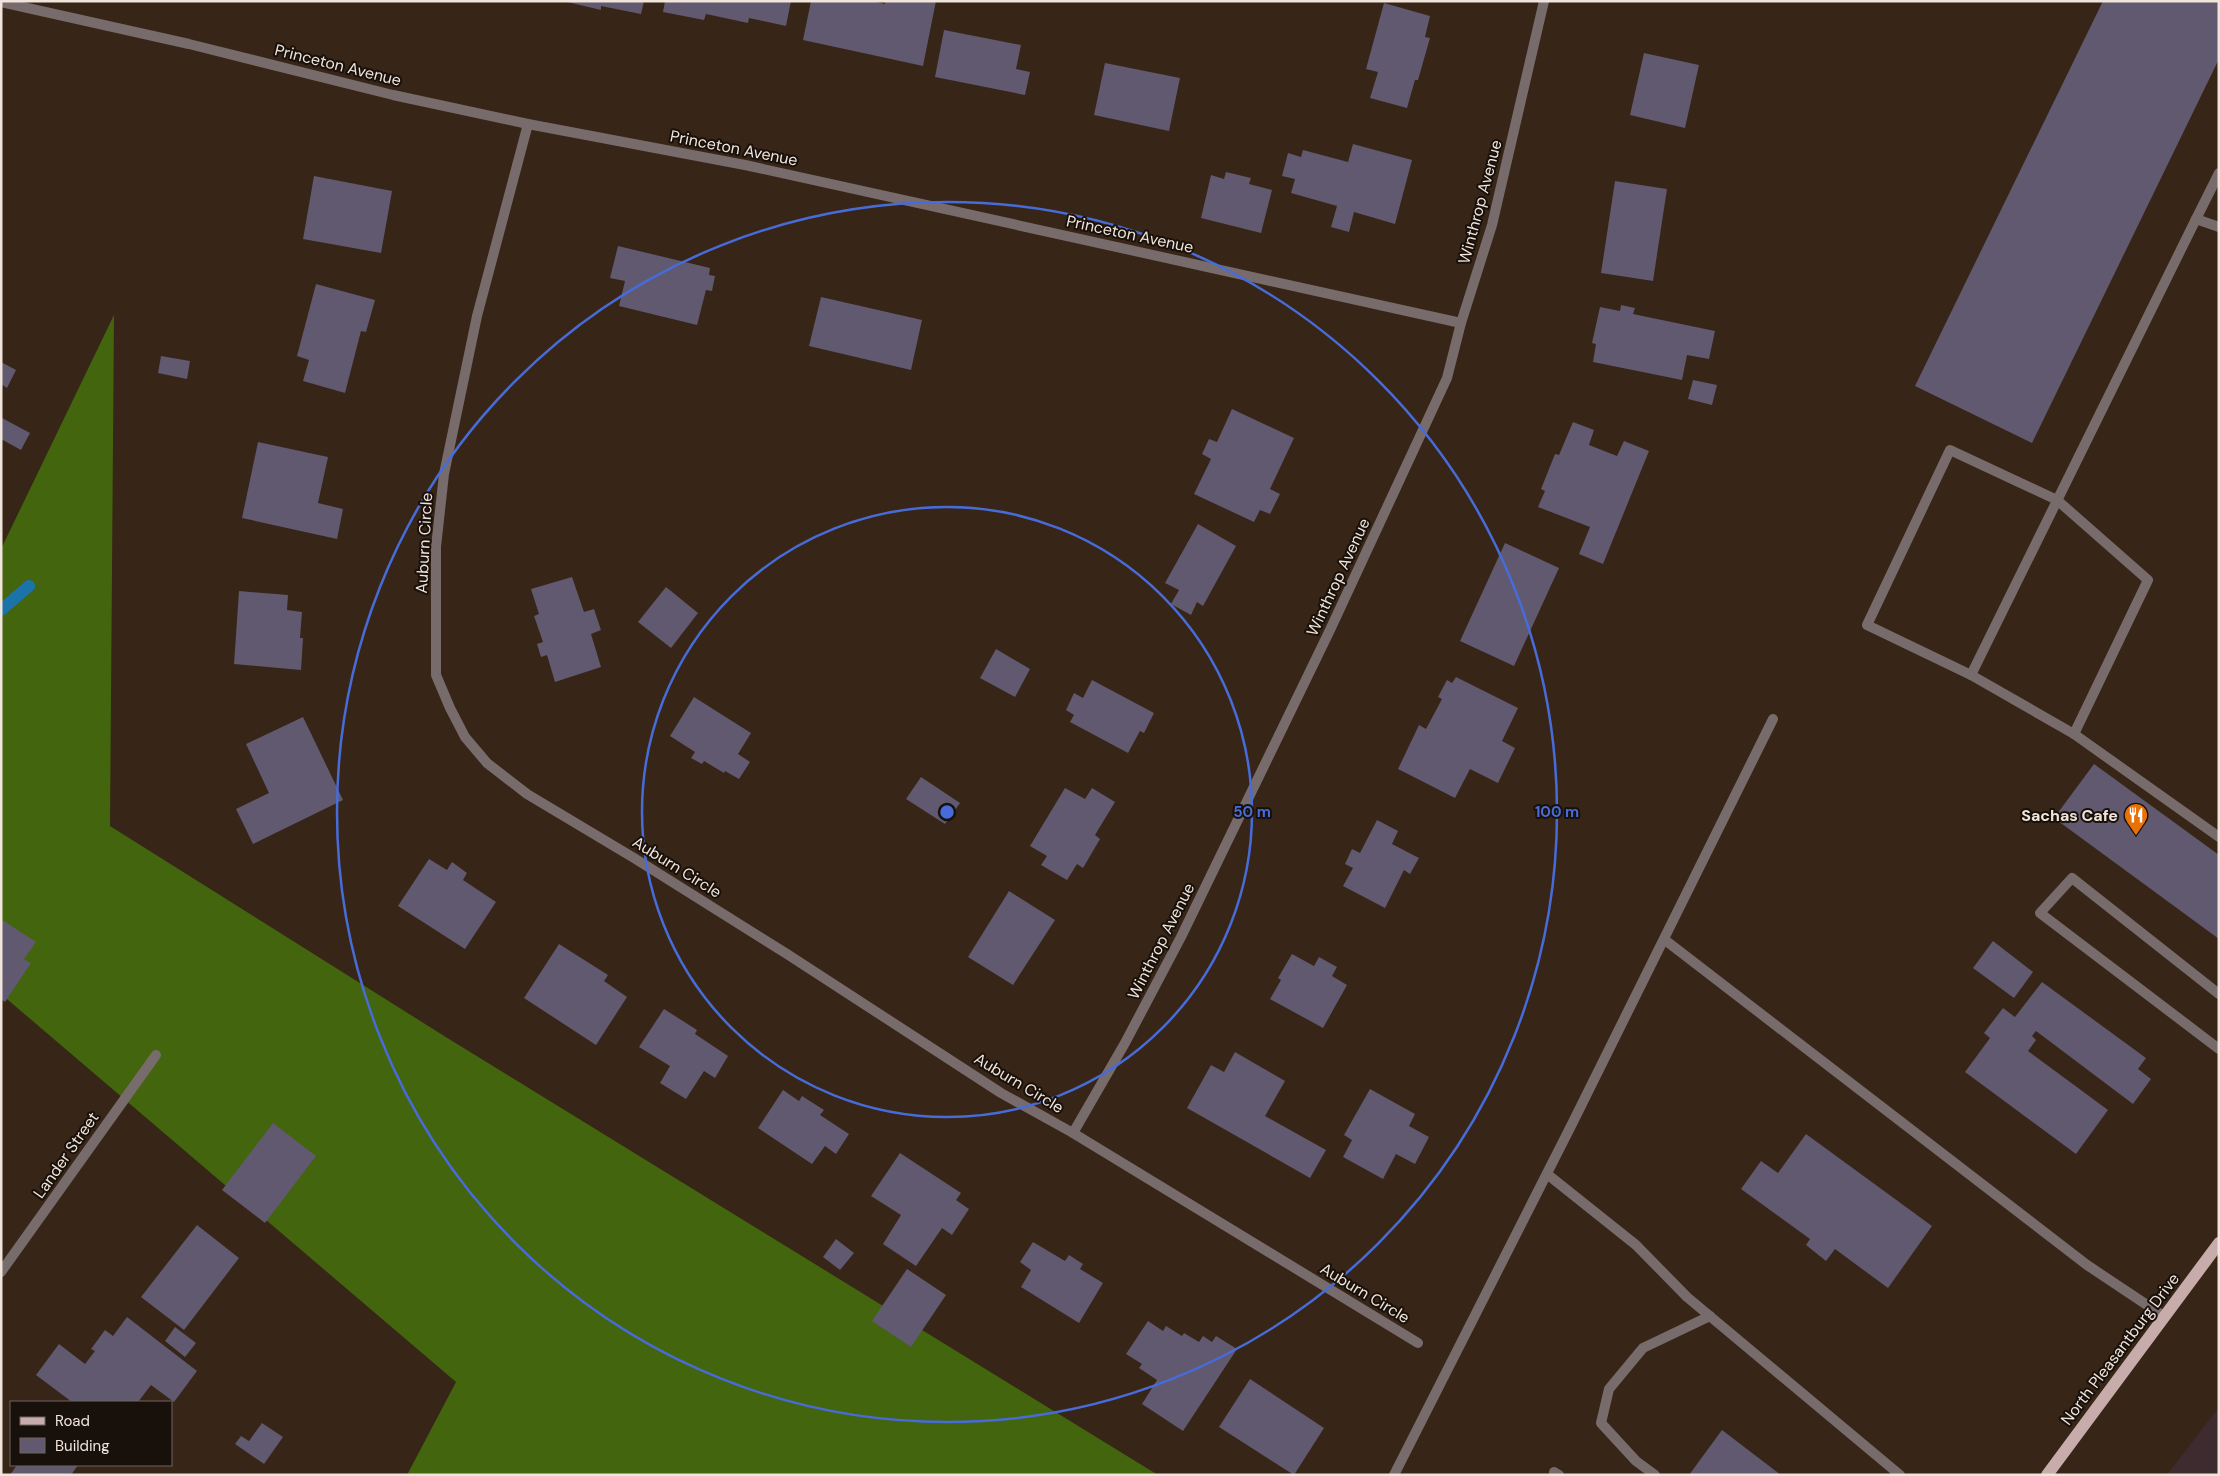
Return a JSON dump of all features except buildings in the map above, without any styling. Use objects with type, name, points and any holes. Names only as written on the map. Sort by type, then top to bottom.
[{"type":"main road","name":"North Pleasantburg Drive","points":[[2047,1475],[2219,1243]]},
{"type":"street","name":"Winthrop Avenue","points":[[1073,1133],[1125,1044],[1181,937],[1330,630],[1447,378],[1461,323],[1492,225],[1544,1]]},
{"type":"street","name":"Princeton Avenue","points":[[1,2],[189,44],[394,95],[528,124],[745,165],[1461,323]]},
{"type":"street","name":"Auburn Circle","points":[[528,124],[477,316],[444,474],[436,547],[436,675],[465,738],[487,763],[527,794],[634,858],[787,954],[1001,1092],[1073,1133],[1418,1343]]},
{"type":"street","points":[[1971,675],[2219,172]]},
{"type":"street","points":[[2196,219],[2219,227]]},
{"type":"street","points":[[2074,734],[2148,580],[2057,500],[1950,450],[1867,625],[1971,675],[2074,734],[2219,837]]},
{"type":"street","points":[[1394,1475],[1547,1174],[1773,719]]},
{"type":"street","points":[[2219,994],[2072,878],[2040,913],[2219,1049]]},
{"type":"street","points":[[1664,940],[2087,1265],[2165,1317]]},
{"type":"street","name":"Lander Street","points":[[1,1272],[156,1055]]},
{"type":"street","points":[[1547,1174],[1636,1244],[1687,1297],[1900,1475]]},
{"type":"street","points":[[1655,1475],[1636,1461],[1601,1423],[1609,1389],[1643,1348],[1710,1316]]},
{"type":"shaded area","points":[[2219,1407],[2219,1475],[2167,1475]]},
{"type":"green space","points":[[114,315],[110,826],[449,1039],[1158,1475],[407,1475],[456,1382],[1,994],[1,549]]},
{"type":"waterway","points":[[1,610],[29,586]]},
{"type":"place","name":"Sachas Cafe","points":[[2136,836]]}]
